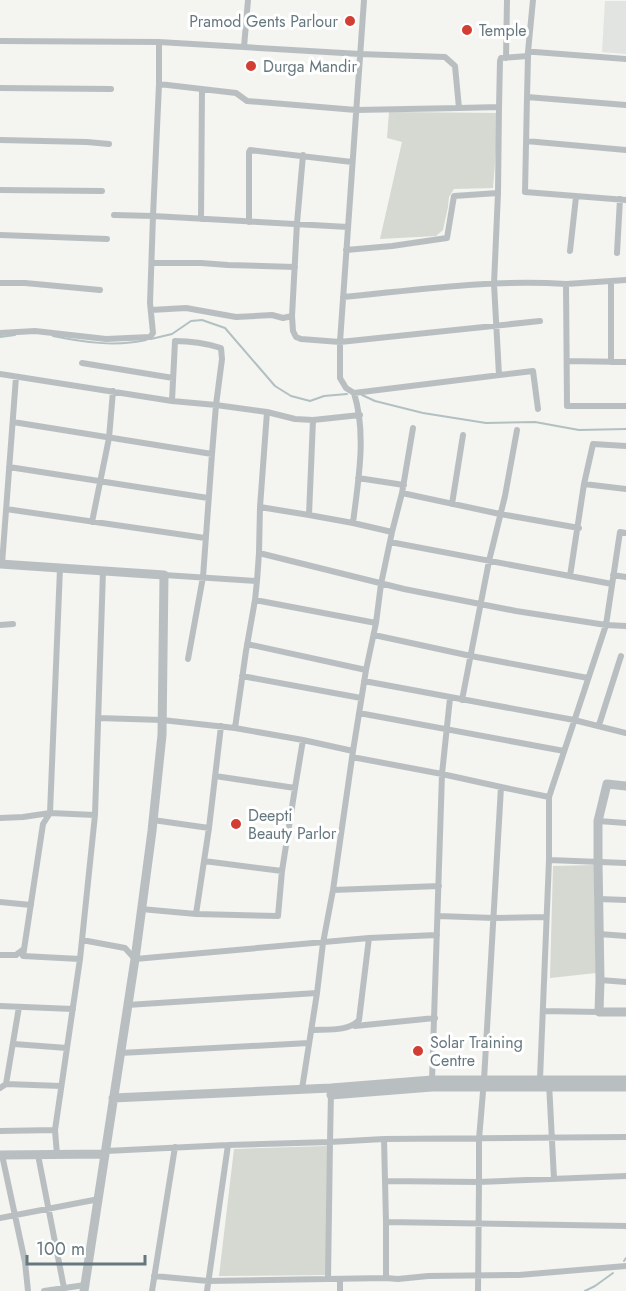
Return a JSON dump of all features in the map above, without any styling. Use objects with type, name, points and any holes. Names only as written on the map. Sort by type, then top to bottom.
[{"type":"street","points":[[244,47],[248,0]]},
{"type":"street","points":[[364,0],[340,342],[340,378],[346,388],[354,393],[533,371],[538,409]]},
{"type":"street","points":[[506,58],[507,0]]},
{"type":"street","points":[[533,0],[528,54],[524,190],[526,193],[623,200],[617,253]]},
{"type":"street","points":[[0,41],[159,42],[445,57],[455,66],[459,108]]},
{"type":"street","points":[[0,333],[35,331],[106,339],[150,337],[153,333],[151,310],[159,42]]},
{"type":"street","points":[[500,375],[494,284],[501,58],[528,54],[626,59]]},
{"type":"street","points":[[159,84],[236,93],[247,101],[356,110],[499,106]]},
{"type":"street","points":[[0,88],[111,88]]},
{"type":"street","points":[[201,89],[201,219]]},
{"type":"street","points":[[527,98],[626,105]]},
{"type":"street","points":[[0,140],[109,144]]},
{"type":"street","points":[[526,141],[626,150]]},
{"type":"street","points":[[249,222],[250,150],[352,162]]},
{"type":"street","points":[[303,155],[292,316],[296,337],[340,342],[540,321]]},
{"type":"street","points":[[0,190],[102,191]]},
{"type":"street","points":[[346,250],[447,238],[454,196],[498,193]]},
{"type":"street","points":[[570,251],[576,197]]},
{"type":"street","points":[[114,215],[348,227]]},
{"type":"street","points":[[0,235],[107,240]]},
{"type":"street","points":[[152,263],[294,267]]},
{"type":"street","points":[[343,297],[494,284],[566,284],[626,280]]},
{"type":"street","points":[[611,281],[611,362]]},
{"type":"street","points":[[0,283],[100,290]]},
{"type":"street","points":[[566,284],[567,406],[626,406]]},
{"type":"street","points":[[151,310],[186,308],[236,317],[272,315],[283,318],[292,316]]},
{"type":"street","points":[[172,401],[175,341],[191,341],[221,348],[222,359],[216,405],[203,577],[188,659]]},
{"type":"street","points":[[567,361],[626,362]]},
{"type":"street","points":[[82,363],[173,378]]},
{"type":"street","points":[[0,374],[172,401],[267,412],[295,419],[313,420],[360,415]]},
{"type":"street","points":[[16,377],[1,564],[257,581]]},
{"type":"street","points":[[92,522],[109,438],[113,391]]},
{"type":"street","points":[[353,523],[360,451],[360,415],[354,393]]},
{"type":"street","points":[[235,728],[257,581],[267,412]]},
{"type":"street","points":[[309,515],[313,420]]},
{"type":"street","points":[[13,422],[212,454]]},
{"type":"street","points":[[302,1089],[364,681],[374,635],[381,584],[404,484],[413,428]]},
{"type":"street","points":[[462,700],[517,430]]},
{"type":"street","points":[[452,504],[463,435]]},
{"type":"street","points":[[570,576],[584,484],[593,444],[626,446]]},
{"type":"street","points":[[9,466],[208,498]]},
{"type":"street","points":[[358,478],[404,484]]},
{"type":"street","points":[[584,484],[626,489]]},
{"type":"street","points":[[402,493],[579,528]]},
{"type":"street","points":[[260,507],[392,532]]},
{"type":"street","points":[[6,509],[205,538]]},
{"type":"street","points":[[554,1179],[543,1011],[549,797],[606,625],[620,532],[626,533]]},
{"type":"street","points":[[390,542],[612,584]]},
{"type":"street","points":[[259,553],[381,584],[481,605],[606,625],[626,626]]},
{"type":"street","points":[[60,568],[50,813],[43,824],[23,956],[80,959]]},
{"type":"street","points":[[57,1155],[55,1130],[80,959],[94,815],[104,571]]},
{"type":"street","points":[[44,1291],[84,1288],[99,1199],[135,959],[162,735],[164,575]]},
{"type":"street","points":[[613,575],[626,577]]},
{"type":"street","points":[[255,600],[376,623]]},
{"type":"street","points":[[0,625],[13,624]]},
{"type":"street","points":[[374,635],[588,678]]},
{"type":"street","points":[[247,644],[366,670]]},
{"type":"street","points":[[599,725],[621,656]]},
{"type":"street","points":[[242,676],[362,698]]},
{"type":"street","points":[[364,681],[574,720],[626,733]]},
{"type":"street","points":[[432,1080],[442,774],[450,698]]},
{"type":"street","points":[[359,713],[564,751]]},
{"type":"street","points":[[98,718],[162,720],[235,728],[303,740],[352,754],[549,797]]},
{"type":"street","points":[[196,914],[221,726]]},
{"type":"street","points":[[141,909],[196,914],[278,916],[282,871],[303,740]]},
{"type":"street","points":[[215,776],[296,788]]},
{"type":"street","points":[[598,1012],[600,980],[598,821],[607,784],[626,786]]},
{"type":"street","points":[[478,1291],[479,1139],[501,787]]},
{"type":"street","points":[[0,818],[50,813],[94,815]]},
{"type":"street","points":[[153,820],[209,828]]},
{"type":"street","points":[[598,821],[626,823]]},
{"type":"street","points":[[549,860],[626,862]]},
{"type":"street","points":[[204,861],[282,871]]},
{"type":"street","points":[[333,890],[439,886]]},
{"type":"street","points":[[599,899],[626,900]]},
{"type":"street","points":[[0,902],[31,905]]},
{"type":"street","points":[[438,916],[546,917]]},
{"type":"street","points":[[599,934],[626,936]]},
{"type":"street","points":[[135,959],[437,935]]},
{"type":"street","points":[[354,1026],[359,1020],[369,939]]},
{"type":"street","points":[[82,940],[125,948],[135,959]]},
{"type":"street","points":[[0,955],[16,955],[25,949]]},
{"type":"street","points":[[600,980],[626,982]]},
{"type":"street","points":[[127,1005],[317,993]]},
{"type":"street","points":[[0,1006],[73,1009]]},
{"type":"street","points":[[19,1007],[14,1044],[3,1086],[61,1086]]},
{"type":"street","points":[[543,1011],[626,1012]]},
{"type":"street","points":[[311,1030],[435,1018]]},
{"type":"street","points":[[120,1053],[309,1043]]},
{"type":"street","points":[[14,1044],[68,1048]]},
{"type":"street","points":[[331,1092],[432,1080],[484,1083]]},
{"type":"street","points":[[114,1098],[302,1089],[331,1092],[484,1083],[626,1080]]},
{"type":"street","points":[[546,1082],[626,1086]]},
{"type":"street","points":[[328,1279],[331,1092]]},
{"type":"street","points":[[0,1131],[55,1130]]},
{"type":"street","points":[[28,1291],[25,1262],[1,1155],[57,1155],[384,1139],[626,1137]]},
{"type":"street","points":[[384,1139],[386,1278]]},
{"type":"street","points":[[207,1291],[228,1145]]},
{"type":"street","points":[[152,1291],[175,1148]]},
{"type":"street","points":[[38,1155],[64,1288]]},
{"type":"street","points":[[385,1181],[479,1182],[626,1176]]},
{"type":"street","points":[[0,1218],[99,1199]]},
{"type":"street","points":[[386,1222],[626,1226]]},
{"type":"street","points":[[154,1276],[208,1281],[398,1279],[479,1274],[519,1275],[626,1266]]},
{"type":"street","points":[[340,1279],[340,1291]]},
{"type":"shaded area","points":[[605,1],[626,1],[626,54],[602,52]]},
{"type":"shaded area","points":[[389,112],[499,113],[493,188],[454,189],[449,197],[443,230],[436,236],[380,239],[402,142],[387,138]]},
{"type":"shaded area","points":[[594,865],[596,973],[550,978],[553,866]]},
{"type":"shaded area","points":[[327,1146],[331,1275],[219,1276],[234,1149]]},
{"type":"waterway","points":[[151,339],[172,334],[191,321],[202,320],[225,328],[275,386],[291,396],[310,401],[324,396],[347,394]]},
{"type":"waterway","points":[[0,337],[15,335]]},
{"type":"waterway","points":[[53,336],[87,342],[111,343],[146,340]]},
{"type":"waterway","points":[[362,395],[375,401],[423,413],[486,423],[535,422],[579,430],[626,429]]},
{"type":"waterway","points":[[585,1291],[613,1273]]},
{"type":"place","name":"Pramod Gents Parlour","points":[[350,21]]},
{"type":"place","name":"Temple","points":[[467,30]]},
{"type":"place","name":"Durga Mandir","points":[[251,66]]},
{"type":"place","name":"Deepti Beauty Parlor","points":[[236,824]]},
{"type":"place","name":"Solar Training Centre","points":[[418,1051]]}]
